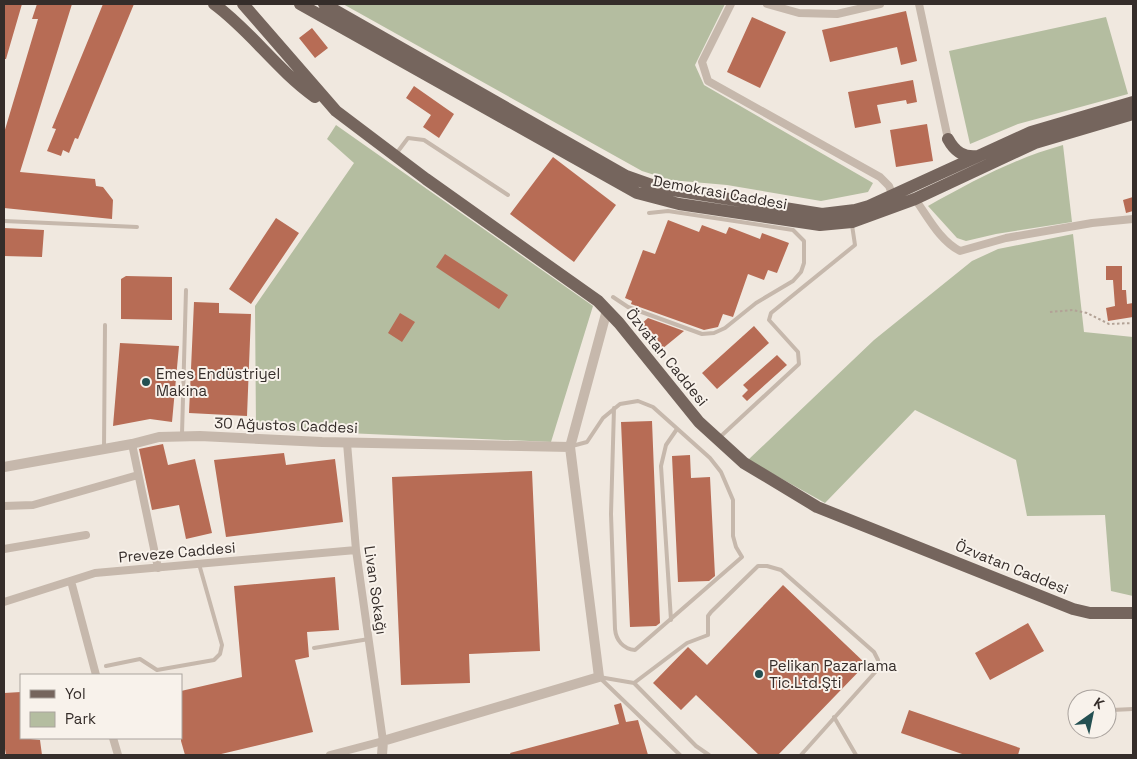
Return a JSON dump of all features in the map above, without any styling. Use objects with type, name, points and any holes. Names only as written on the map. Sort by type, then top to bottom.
[{"type":"main road","points":[[214,4],[293,80],[336,111]]},
{"type":"main road","name":"Özvatan Caddesi","points":[[243,4],[336,111],[395,156],[586,292],[607,310],[684,405],[716,440],[744,463],[798,496],[836,515],[1073,609],[1090,613],[1133,613]]},
{"type":"main road","points":[[259,4],[259,23]]},
{"type":"main road","name":"Demokrasi Caddesi","points":[[300,4],[637,192],[679,204],[820,225],[852,222],[915,199],[1029,145],[1133,114]]},
{"type":"main road","name":"Demokrasi Caddesi","points":[[324,4],[604,164],[643,183],[678,192],[822,214],[855,210],[893,196],[1031,132],[1133,102]]},
{"type":"main road","points":[[948,139],[960,154],[970,157],[978,156]]},
{"type":"main road","points":[[943,172],[949,160],[948,139]]},
{"type":"street","points":[[731,4],[702,62],[708,80],[880,177],[889,186],[893,196]]},
{"type":"street","points":[[767,4],[799,13],[837,14],[880,4]]},
{"type":"street","points":[[919,4],[948,139]]},
{"type":"street","points":[[915,199],[944,238],[960,251],[1006,238],[1092,223],[1133,219]]},
{"type":"street","points":[[330,755],[383,742],[599,676],[570,447],[607,310]]},
{"type":"street","name":"30 Ağustos Caddesi","points":[[4,467],[132,444],[159,437],[570,447]]},
{"type":"street","name":"Livan Sokağı","points":[[348,442],[356,550],[383,742]]},
{"type":"street","points":[[132,444],[158,568]]},
{"type":"street","points":[[4,506],[33,504],[138,475]]},
{"type":"street","points":[[4,549],[86,535]]},
{"type":"street","name":"Preveze Caddesi","points":[[4,602],[95,573],[356,550]]},
{"type":"street","points":[[71,581],[96,674]]},
{"type":"street","points":[[113,739],[118,755]]},
{"type":"street","points":[[382,755],[383,742]]},
{"type":"lane","points":[[395,156],[408,138],[424,140],[508,195]]},
{"type":"lane","points":[[613,297],[628,307],[702,334],[714,333],[725,328],[756,304],[792,281],[802,267],[804,241],[793,230],[668,211],[649,213]]},
{"type":"lane","points":[[4,221],[137,227]]},
{"type":"lane","points":[[716,440],[799,364],[798,352],[769,320],[771,313],[854,245],[852,222]]},
{"type":"lane","points":[[182,437],[186,290]]},
{"type":"lane","points":[[104,448],[105,325]]},
{"type":"lane","points":[[570,447],[587,442],[597,425],[614,408],[624,402],[643,402],[658,411],[710,458],[725,480],[733,500],[734,542],[742,557],[635,650],[623,646],[615,634],[611,514],[614,408]]},
{"type":"lane","points":[[671,620],[660,466],[666,445],[677,429]]},
{"type":"lane","points":[[106,666],[140,659],[157,670],[214,660],[220,654],[222,645],[199,564]]},
{"type":"lane","points":[[634,683],[687,643],[708,635],[708,616],[758,566],[767,566],[787,574],[877,656],[878,669],[801,755]]},
{"type":"lane","points":[[314,648],[369,639]]},
{"type":"lane","points":[[599,676],[634,683],[696,746],[709,755]]},
{"type":"lane","points":[[599,676],[680,755]]},
{"type":"lane","points":[[1117,710],[1133,709]]},
{"type":"lane","points":[[834,717],[856,755]]},
{"type":"path","points":[[1050,312],[1073,310],[1087,312],[1109,324],[1133,323]]},
{"type":"green space","points":[[343,4],[725,4],[695,65],[704,85],[873,183],[868,192],[821,201],[727,185],[670,180],[642,171]]},
{"type":"green space","points":[[1106,17],[1128,94],[1018,124],[970,144],[949,51]]},
{"type":"green space","points":[[336,125],[593,306],[551,442],[256,429],[255,306],[354,163],[327,139]]},
{"type":"green space","points":[[1063,145],[1072,222],[996,234],[966,241],[957,238],[928,206],[977,179],[1010,164]]},
{"type":"green space","points":[[1073,234],[1084,332],[1133,337],[1133,596],[1111,591],[1105,515],[1027,516],[1016,460],[915,410],[825,503],[748,460],[874,340],[972,261],[998,249]]},
{"type":"building","points":[[4,4],[22,4],[6,59],[4,59]]},
{"type":"building","points":[[37,4],[72,4],[20,172],[95,179],[96,186],[103,187],[113,200],[112,219],[4,208],[4,133],[38,19],[32,19]]},
{"type":"building","points":[[103,4],[134,4],[78,139],[75,138],[69,153],[63,150],[61,156],[47,151],[56,129],[52,128]]},
{"type":"building","points":[[906,11],[917,61],[901,65],[897,47],[830,62],[822,30]]},
{"type":"building","points":[[752,17],[786,32],[760,88],[727,72]]},
{"type":"building","points":[[312,28],[328,48],[315,58],[299,38]]},
{"type":"building","points":[[913,80],[917,102],[907,104],[906,100],[877,105],[881,123],[855,128],[848,92]]},
{"type":"building","points":[[414,86],[454,114],[439,138],[423,127],[431,115],[406,98]]},
{"type":"building","points":[[927,124],[933,161],[896,167],[890,130]]},
{"type":"building","points":[[553,157],[616,205],[574,262],[510,214]]},
{"type":"building","points":[[1133,197],[1133,211],[1126,213],[1123,200]]},
{"type":"building","points":[[276,218],[299,233],[251,304],[229,289]]},
{"type":"building","points":[[668,220],[699,232],[702,225],[726,234],[729,227],[760,239],[762,233],[789,243],[777,273],[768,270],[764,280],[748,274],[733,317],[723,314],[718,327],[704,330],[631,304],[632,301],[625,298],[643,250],[655,254]]},
{"type":"building","points":[[4,228],[44,230],[42,257],[4,256]]},
{"type":"building","points":[[445,254],[508,295],[499,309],[436,267]]},
{"type":"building","points":[[1106,266],[1122,266],[1122,290],[1126,290],[1127,304],[1133,303],[1133,317],[1108,321],[1106,308],[1115,306],[1113,280],[1106,280]]},
{"type":"building","points":[[126,276],[172,277],[172,320],[121,319],[121,279]]},
{"type":"building","points":[[194,302],[219,303],[219,313],[251,314],[247,416],[189,413]]},
{"type":"building","points":[[400,313],[415,322],[402,342],[388,333]]},
{"type":"building","points":[[648,318],[684,331],[662,349],[641,324]]},
{"type":"building","points":[[754,326],[769,343],[717,389],[702,373]]},
{"type":"building","name":"Emes Endüstriyel Makina","points":[[120,343],[179,346],[172,422],[150,419],[113,426]]},
{"type":"building","points":[[777,355],[787,365],[747,401],[742,396],[748,390],[743,385]]},
{"type":"building","points":[[652,421],[660,623],[656,626],[630,627],[621,422]]},
{"type":"building","points":[[163,444],[168,465],[195,459],[212,533],[186,539],[179,505],[152,510],[139,449]]},
{"type":"building","points":[[284,453],[286,465],[335,459],[343,522],[226,537],[214,460]]},
{"type":"building","points":[[690,455],[691,478],[710,477],[715,576],[709,581],[678,582],[672,456]]},
{"type":"building","points":[[532,471],[540,651],[469,654],[470,683],[401,685],[392,477]]},
{"type":"building","points":[[335,577],[339,630],[307,632],[309,657],[295,660],[313,732],[217,755],[185,755],[181,741],[182,691],[242,677],[234,586]]},
{"type":"building","name":"Pelikan Pazarlama Tic.Ltd.Şti","points":[[783,585],[866,664],[778,755],[759,755],[696,695],[681,710],[653,683],[688,647],[707,665]]},
{"type":"building","points":[[1028,623],[1044,651],[990,680],[975,653]]},
{"type":"building","points":[[20,692],[20,739],[40,740],[42,755],[6,755],[4,743],[4,693]]},
{"type":"building","points":[[621,703],[626,722],[638,720],[648,755],[511,755],[510,753],[619,724],[614,705]]},
{"type":"building","points":[[909,710],[1020,748],[1018,755],[965,755],[901,733]]},
{"type":"place","name":"Emes Endüstriyel Makina","points":[[146,382]]},
{"type":"place","name":"Pelikan Pazarlama Tic.Ltd.Şti","points":[[759,674]]}]
